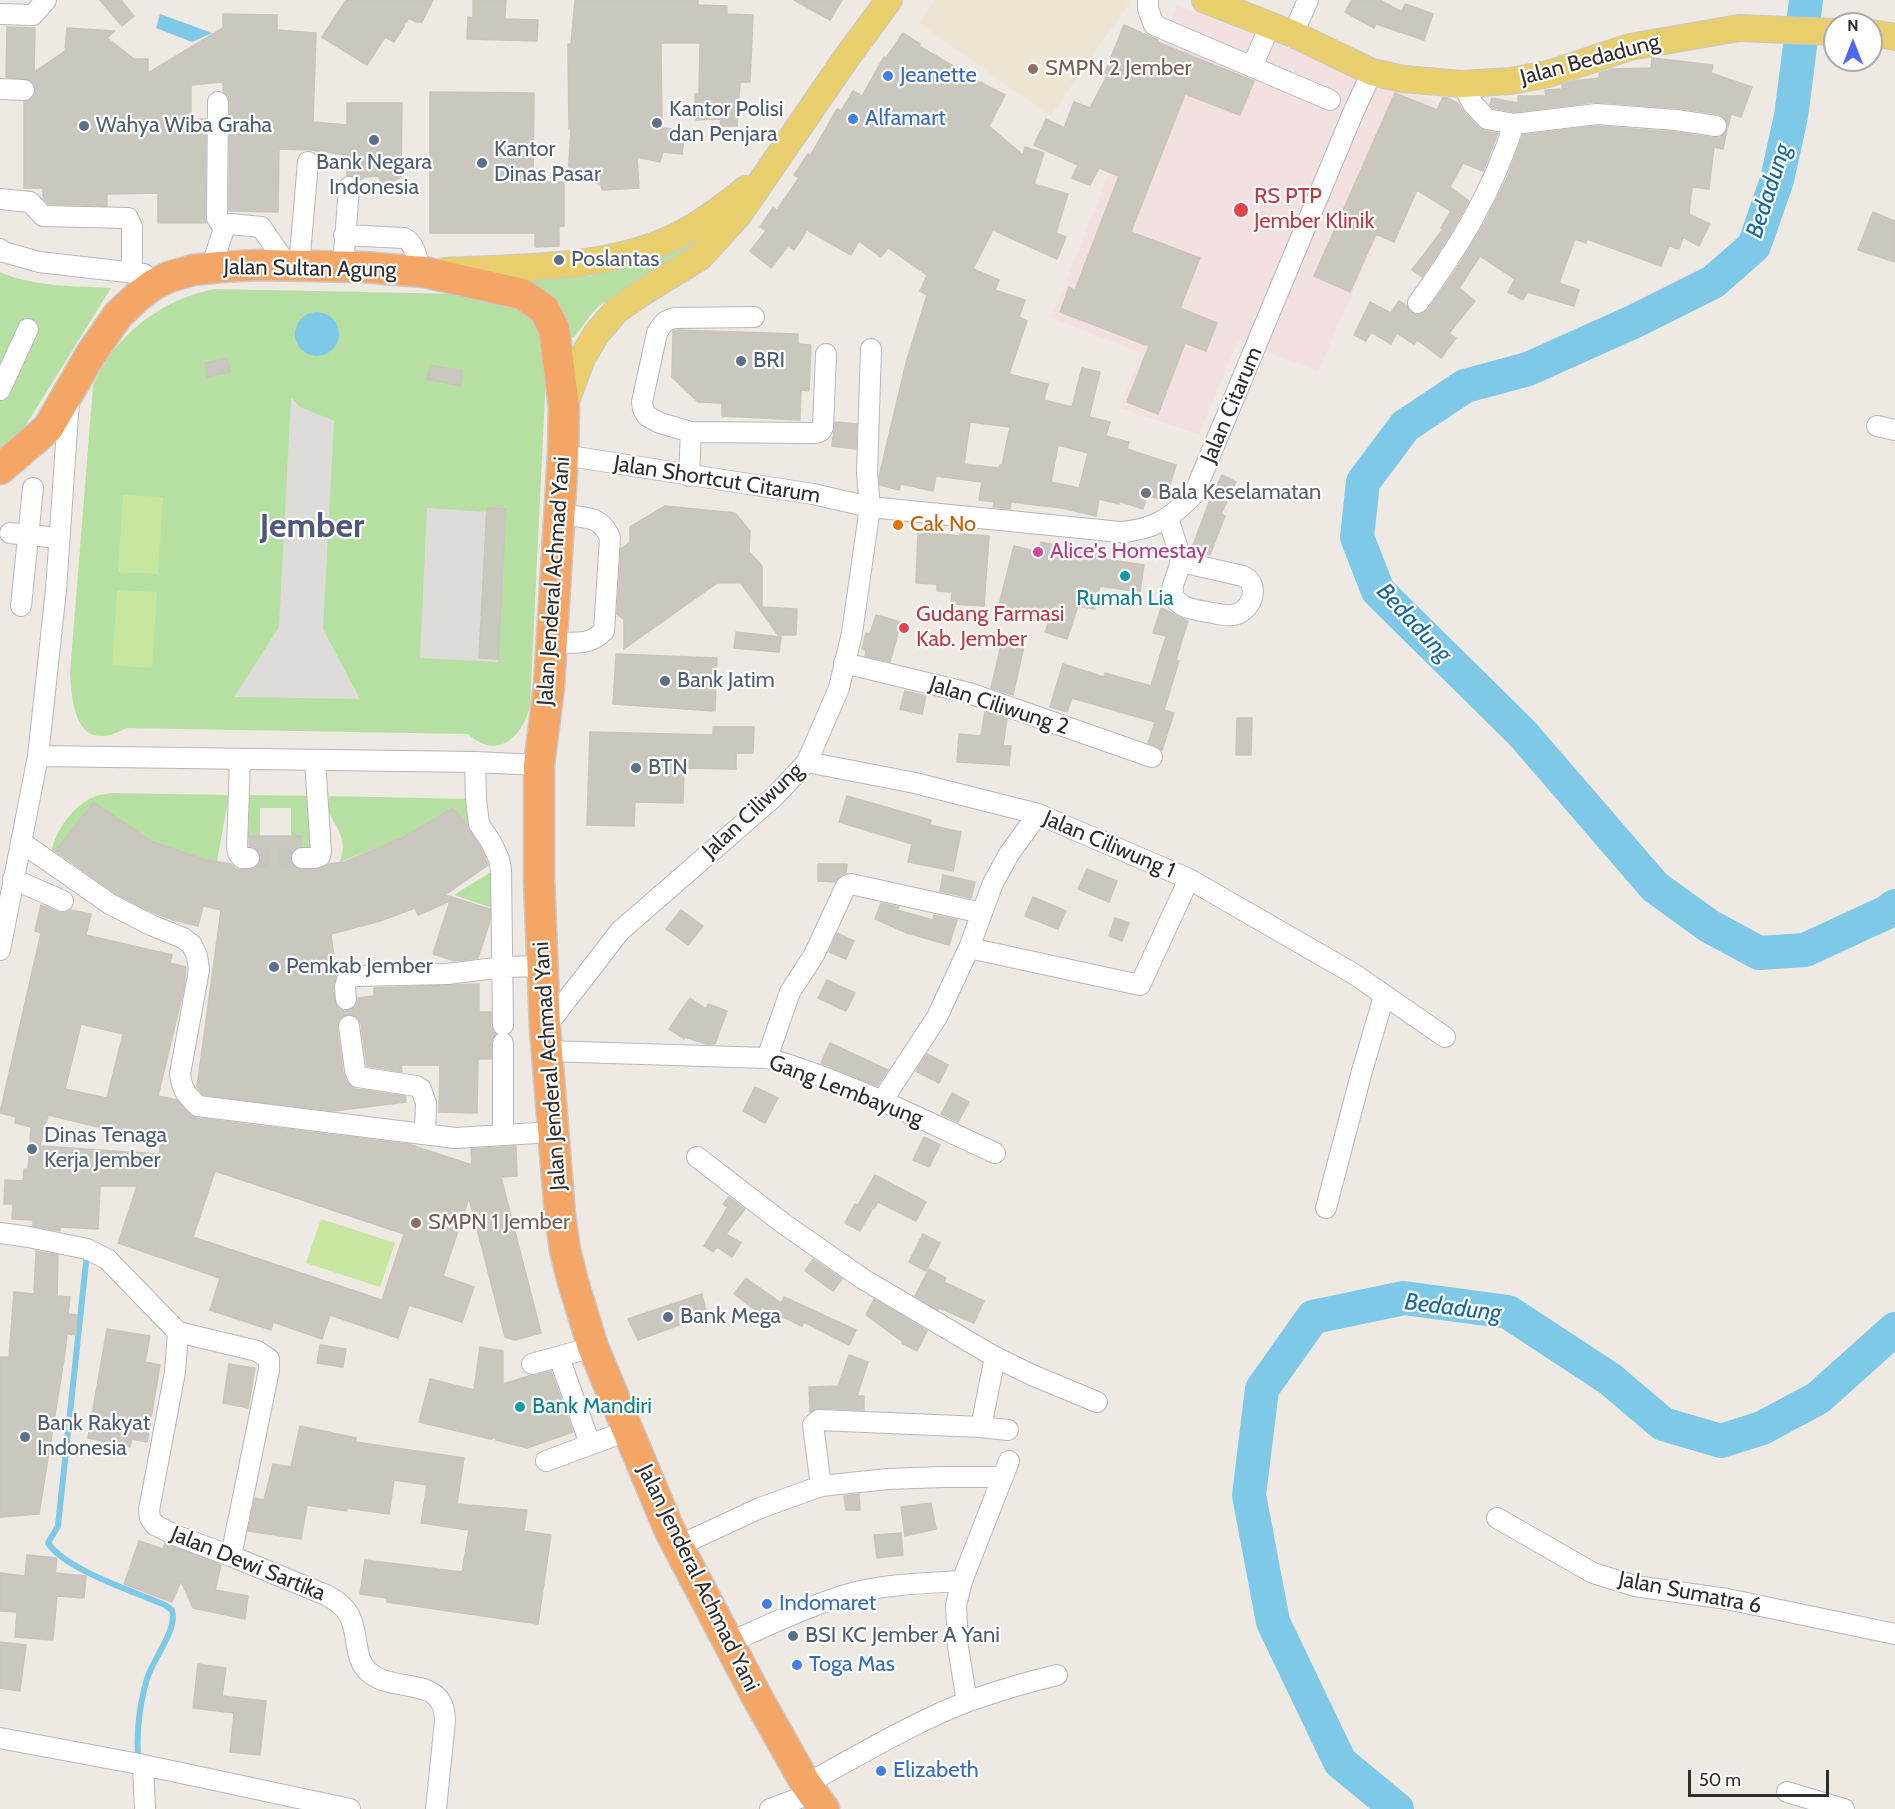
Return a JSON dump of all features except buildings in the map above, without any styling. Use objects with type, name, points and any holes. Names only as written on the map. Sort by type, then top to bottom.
[{"type":"highway","name":"Jalan Sultan Agung","points":[[0,469],[48,428],[118,315],[153,285],[193,270],[211,268],[293,265],[422,272],[522,294],[544,309],[554,328],[564,407]]},
{"type":"highway","name":"Jalan Jenderal Achmad Yani","points":[[564,407],[549,687],[539,765],[539,879],[546,1039],[560,1215],[565,1250],[593,1347],[669,1529],[728,1643],[814,1796]]},
{"type":"main road","points":[[564,407],[582,358],[597,333],[618,310],[700,257],[739,214],[889,0]]},
{"type":"main road","name":"Jalan Bedadung","points":[[1205,0],[1282,30],[1372,72],[1403,79],[1462,84],[1511,81],[1548,74],[1630,47],[1739,28],[1823,32]]},
{"type":"main road","points":[[422,272],[594,261],[640,250],[667,241],[703,221],[770,171]]},
{"type":"street","points":[[0,14],[33,15],[46,0]]},
{"type":"street","points":[[1148,0],[1148,9],[1154,25],[1330,100]]},
{"type":"street","points":[[1252,67],[1308,0]]},
{"type":"street","name":"Jalan Citarum","points":[[870,507],[1120,532],[1138,531],[1168,519],[1181,508],[1194,494],[1372,72]]},
{"type":"street","points":[[1462,84],[1473,104],[1487,119],[1514,124],[1598,114],[1676,120],[1716,126]]},
{"type":"street","points":[[0,89],[24,90]]},
{"type":"street","points":[[218,102],[217,218],[224,229]]},
{"type":"street","points":[[1418,303],[1450,259],[1476,216],[1514,124]]},
{"type":"street","points":[[293,265],[308,162]]},
{"type":"street","points":[[342,267],[349,187]]},
{"type":"street","points":[[0,199],[30,202],[43,216],[128,219],[132,227],[132,272]]},
{"type":"street","points":[[211,268],[224,229],[231,224],[261,227],[293,265]]},
{"type":"street","points":[[344,235],[404,237],[414,247],[422,272]]},
{"type":"street","points":[[0,249],[39,261],[170,277]]},
{"type":"street","points":[[754,317],[675,318],[668,319],[662,324],[657,333],[642,402],[647,416],[660,423],[691,432],[816,433],[823,427],[826,354]]},
{"type":"street","points":[[2,379],[28,329]]},
{"type":"street","name":"Jalan Ciliwung","points":[[546,1039],[620,931],[774,797],[807,762],[839,688],[852,633],[870,507],[867,473],[871,348]]},
{"type":"street","points":[[0,950],[38,756],[56,590],[70,391]]},
{"type":"street","points":[[689,476],[691,432]]},
{"type":"street","name":"Jalan Shortcut Citarum","points":[[563,455],[813,494],[870,507]]},
{"type":"street","points":[[21,606],[19,534],[33,488]]},
{"type":"street","points":[[552,642],[587,643],[596,639],[604,631],[610,538],[607,529],[594,519],[559,515]]},
{"type":"street","points":[[1168,519],[1180,561]]},
{"type":"street","points":[[19,534],[59,538]]},
{"type":"street","name":"Jalan Ciliwung 2","points":[[844,663],[969,693],[1152,757]]},
{"type":"street","points":[[38,756],[475,762],[539,765]]},
{"type":"street","points":[[240,759],[237,847],[242,858],[249,858]]},
{"type":"street","points":[[302,858],[315,858],[320,856],[321,852],[315,760]]},
{"type":"street","points":[[475,762],[479,824],[500,862],[503,967],[503,1135]]},
{"type":"street","name":"Jalan Ciliwung 1","points":[[807,762],[915,783],[1038,814],[1189,879],[1354,974],[1445,1037]]},
{"type":"street","points":[[882,1101],[937,1017],[969,948],[993,883],[1009,854],[1038,814]]},
{"type":"street","points":[[21,842],[110,904],[183,938],[192,945],[197,956],[199,970],[180,1074],[186,1095],[198,1106],[455,1138],[553,1132]]},
{"type":"street","points":[[14,879],[63,901]]},
{"type":"street","points":[[969,948],[1140,985],[1189,879]]},
{"type":"street","points":[[767,1058],[790,993],[814,955],[846,886],[850,884],[982,913]]},
{"type":"street","points":[[346,999],[345,987],[348,980],[355,976],[447,974],[503,967],[542,966]]},
{"type":"street","points":[[1326,1208],[1384,996]]},
{"type":"street","points":[[349,1026],[358,1077],[416,1086],[421,1089],[426,1103],[425,1134]]},
{"type":"street","name":"Gang Lembayung","points":[[546,1039],[767,1058],[882,1101],[995,1153]]},
{"type":"street","points":[[697,1157],[784,1224],[863,1279],[995,1357],[1097,1402]]},
{"type":"street","points":[[0,1233],[87,1249],[107,1259],[177,1332],[257,1351],[269,1359],[267,1382],[231,1556]]},
{"type":"street","name":"Jalan Dewi Sartika","points":[[177,1332],[175,1372],[149,1509],[150,1518],[155,1525],[177,1536],[340,1602],[351,1617],[361,1662],[369,1673],[378,1678],[425,1689],[441,1701],[445,1711],[445,1721],[436,1809]]},
{"type":"street","points":[[532,1364],[593,1347]]},
{"type":"street","points":[[559,1357],[590,1444]]},
{"type":"street","points":[[981,1426],[995,1357]]},
{"type":"street","points":[[821,1486],[813,1425],[819,1420],[981,1426],[1008,1430]]},
{"type":"street","points":[[546,1461],[627,1431]]},
{"type":"street","points":[[678,1546],[760,1508],[821,1486],[1006,1469],[962,1581],[956,1605],[956,1627],[967,1702]]},
{"type":"street","name":"Jalan Sumatra 6","points":[[1497,1518],[1593,1573],[1635,1586],[1727,1599],[1895,1634]]},
{"type":"street","points":[[728,1643],[802,1611],[852,1593],[911,1583],[962,1581]]},
{"type":"street","points":[[770,1809],[814,1796],[895,1735],[967,1702],[1057,1675]]},
{"type":"street","points":[[0,1738],[143,1765],[350,1809]]},
{"type":"street","points":[[143,1765],[145,1809]]},
{"type":"street","points":[[1787,1792],[1844,1809]]},
{"type":"shaded area","name":"SMPN 2 Jember","points":[[934,0],[1126,0],[1130,2],[1050,116],[919,23]]},
{"type":"shaded area","name":"RS PTP Jember Klinik","points":[[1177,5],[1436,102],[1318,371],[1238,341],[1199,434],[1120,408],[1142,353],[1051,318]]},
{"type":"shaded area","points":[[291,397],[300,407],[334,421],[323,629],[360,699],[234,697],[279,627]]},
{"type":"shaded area","points":[[427,508],[486,512],[479,658],[498,659],[498,662],[420,658]]},
{"type":"green space","points":[[705,233],[707,239],[599,306],[571,339],[504,275],[590,276],[671,253]]},
{"type":"green space","points":[[0,272],[40,283],[111,288],[24,428],[0,449]]},
{"type":"green space","points":[[215,289],[462,294],[507,298],[538,321],[547,355],[530,705],[522,727],[508,742],[489,745],[479,742],[468,734],[126,728],[110,735],[97,736],[88,732],[81,724],[73,701],[70,673],[93,386],[113,351],[142,322],[176,301]]},
{"type":"green space","points":[[123,495],[163,497],[158,574],[118,572]]},
{"type":"green space","points":[[117,590],[157,592],[152,668],[112,665]]},
{"type":"green space","points":[[113,793],[229,795],[217,861],[202,859],[151,841],[94,802],[53,853],[51,852],[61,828],[79,806],[96,796]]},
{"type":"green space","points":[[249,795],[310,796],[312,847],[310,850],[301,853],[301,836],[291,836],[291,808],[260,808],[260,836],[248,836]]},
{"type":"green space","points":[[329,796],[468,799],[475,836],[453,808],[402,838],[340,862],[342,840],[329,811]]},
{"type":"green space","points":[[494,870],[495,909],[454,895]]},
{"type":"green space","points":[[321,1219],[395,1243],[380,1287],[306,1263]]},
{"type":"water","points":[[160,14],[212,33],[192,42],[156,28]]},
{"type":"water","points":[[317,312],[333,318],[339,334],[333,350],[317,356],[301,350],[295,334],[301,318]]},
{"type":"waterway","name":"Bedadung","points":[[1806,0],[1791,116],[1777,180],[1754,246],[1713,282],[1635,321],[1528,369],[1465,386],[1405,426],[1363,482],[1357,537],[1378,591],[1522,733],[1655,887],[1709,926],[1759,953],[1805,950],[1885,913],[1895,906]]},
{"type":"waterway","points":[[87,1253],[58,1526],[48,1543],[57,1553],[84,1571],[172,1610],[173,1618],[168,1635],[150,1671],[142,1698],[138,1731],[139,1762]]},
{"type":"waterway","name":"Bedadung","points":[[1397,1809],[1340,1762],[1273,1622],[1249,1495],[1262,1389],[1313,1317],[1404,1298],[1508,1312],[1610,1379],[1663,1424],[1721,1441],[1762,1428],[1818,1398],[1895,1329]]},
{"type":"tunnel","points":[[249,858],[302,858]]},
{"type":"place","name":"SMPN 2 Jember","points":[[1033,69]]},
{"type":"place","name":"Jeanette","points":[[888,76]]},
{"type":"place","name":"Alfamart","points":[[853,119]]},
{"type":"place","name":"Kantor Polisi dan Penjara","points":[[657,123]]},
{"type":"place","name":"Wahya Wiba Graha","points":[[84,126]]},
{"type":"place","name":"Bank Negara Indonesia","points":[[374,140]]},
{"type":"place","name":"Kantor Dinas Pasar","points":[[482,163]]},
{"type":"place","name":"RS PTP Jember Klinik","points":[[1241,210]]},
{"type":"place","name":"Poslantas","points":[[559,260]]},
{"type":"place","name":"BRI","points":[[741,361]]},
{"type":"place","name":"Bala Keselamatan","points":[[1146,493]]},
{"type":"place","name":"Cak No","points":[[898,525]]},
{"type":"place","name":"Alice's Homestay","points":[[1038,552]]},
{"type":"place","name":"Rumah Lia","points":[[1125,576]]},
{"type":"place","name":"Gudang Farmasi Kab. Jember","points":[[904,628]]},
{"type":"place","name":"Bank Jatim","points":[[665,681]]},
{"type":"place","name":"BTN","points":[[636,768]]},
{"type":"place","name":"Pemkab Jember","points":[[274,967]]},
{"type":"place","name":"Dinas Tenaga Kerja Jember","points":[[32,1149]]},
{"type":"place","name":"SMPN 1 Jember","points":[[416,1223]]},
{"type":"place","name":"Bank Mega","points":[[668,1317]]},
{"type":"place","name":"Bank Mandiri","points":[[520,1407]]},
{"type":"place","name":"Bank Rakyat Indonesia","points":[[25,1437]]},
{"type":"place","name":"Indomaret","points":[[767,1604]]},
{"type":"place","name":"BSI KC Jember A Yani","points":[[793,1636]]},
{"type":"place","name":"Toga Mas","points":[[797,1665]]},
{"type":"place","name":"Elizabeth","points":[[881,1771]]},
{"type":"district","name":"Jember","points":[[312,527]]}]
